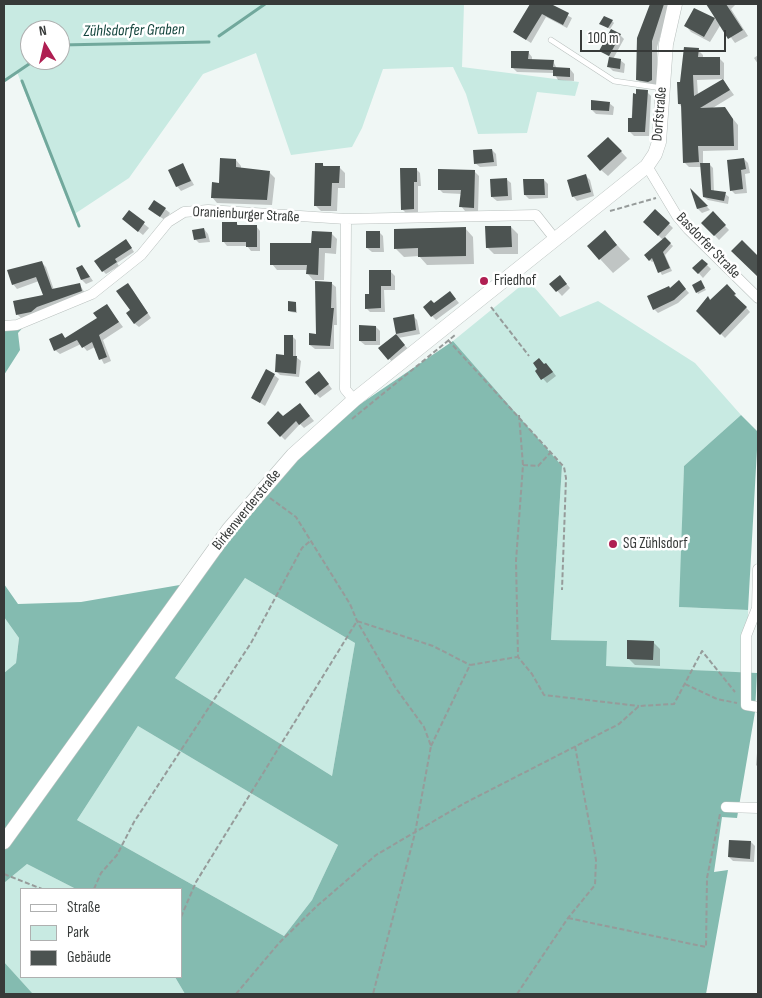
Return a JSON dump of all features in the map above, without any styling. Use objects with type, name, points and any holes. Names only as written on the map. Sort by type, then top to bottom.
[{"type":"street","name":"Dorfstraße","points":[[555,239],[647,166],[655,154],[662,124],[662,88],[666,44],[675,4]]},
{"type":"street","name":"Basdorfer Straße","points":[[647,166],[688,229],[758,298]]},
{"type":"street","name":"Oranienburger Straße","points":[[4,326],[16,325],[92,294],[140,255],[168,222],[184,212],[208,210],[346,219],[536,215],[555,239]]},
{"type":"street","points":[[346,219],[345,389],[354,400]]},
{"type":"street","name":"Birkenwerderstraße","points":[[4,842],[229,528],[294,455],[354,400],[445,336],[482,297],[555,239]]},
{"type":"street","points":[[758,569],[757,608],[746,636],[746,705],[758,707]]},
{"type":"street","points":[[726,807],[758,808]]},
{"type":"lane","points":[[551,40],[614,81],[662,88]]},
{"type":"path","points":[[602,213],[665,196]]},
{"type":"path","points":[[482,297],[529,356]]},
{"type":"path","points":[[347,423],[445,336],[519,415],[564,467],[566,478],[562,590]]},
{"type":"path","points":[[519,415],[523,465],[516,560],[518,657],[532,674],[544,695],[639,706],[674,704],[702,651],[746,705]]},
{"type":"path","points":[[523,465],[538,466],[551,452]]},
{"type":"path","points":[[272,491],[267,496],[296,517],[350,604],[357,621],[395,687],[424,727],[431,746]]},
{"type":"path","points":[[94,888],[101,874],[117,856],[134,822],[251,643],[302,548],[310,541]]},
{"type":"path","points":[[357,621],[433,646],[470,665],[518,657]]},
{"type":"path","points":[[182,915],[196,882],[357,621]]},
{"type":"path","points":[[373,994],[415,833],[431,746],[470,665]]},
{"type":"path","points":[[685,684],[717,699],[746,705]]},
{"type":"path","points":[[236,994],[280,943],[318,906],[376,855],[574,746],[618,724],[639,706]]},
{"type":"path","points":[[517,994],[568,918],[595,885],[596,869],[574,746]]},
{"type":"path","points":[[568,918],[706,947],[708,878],[721,810],[726,807]]},
{"type":"path","points":[[4,874],[39,888]]},
{"type":"green space","points":[[4,4],[464,4],[462,67],[579,82],[575,96],[537,92],[527,133],[478,134],[466,94],[453,67],[383,69],[362,128],[352,147],[291,155],[256,53],[203,74],[129,178],[73,215],[17,72],[4,82]]},
{"type":"green space","points":[[528,280],[560,317],[598,301],[695,363],[741,415],[684,466],[680,607],[748,610],[749,673],[605,666],[607,642],[551,640],[562,466],[453,341]]},
{"type":"green space","points":[[4,323],[26,324],[18,333],[20,350],[4,375]]},
{"type":"green space","points":[[453,341],[562,466],[551,640],[607,641],[606,666],[757,673],[755,712],[737,818],[722,817],[714,872],[728,870],[706,994],[185,994],[176,978],[182,978],[182,888],[74,888],[27,864],[4,883],[4,673],[16,663],[19,638],[4,617],[4,584],[18,604],[81,602],[197,582],[265,492],[293,463],[350,411]],"holes":[[[245,578],[355,643],[332,776],[175,678]],[[138,726],[338,845],[312,900],[284,936],[77,820]]]},
{"type":"green space","points":[[741,415],[758,432],[748,610],[679,607],[684,466]]},
{"type":"green space","points":[[245,578],[355,643],[332,776],[175,678]]},
{"type":"green space","points":[[4,617],[19,638],[16,663],[4,673]]},
{"type":"green space","points":[[138,726],[338,845],[312,900],[284,936],[77,820]]},
{"type":"green space","points":[[27,864],[74,888],[20,888],[20,978],[176,978],[185,994],[33,994],[4,962],[4,883]]},
{"type":"green space","points":[[4,962],[33,994],[4,994]]},
{"type":"building","points":[[530,4],[551,4],[569,13],[563,25],[542,14],[526,40],[513,32]]},
{"type":"building","points":[[650,4],[664,4],[652,41],[652,80],[648,82],[636,80],[637,38]]},
{"type":"building","points":[[706,4],[726,4],[743,30],[728,39]]},
{"type":"building","points":[[694,8],[715,18],[704,37],[684,26]]},
{"type":"building","points":[[604,16],[613,20],[608,28],[599,24]]},
{"type":"building","points":[[611,29],[621,34],[609,56],[599,51]]},
{"type":"building","points":[[684,47],[699,48],[698,57],[720,57],[720,75],[693,75],[694,96],[723,79],[730,90],[700,108],[725,107],[733,119],[734,146],[698,146],[699,162],[683,163],[681,104],[678,104],[677,82],[680,82]]},
{"type":"building","points":[[511,51],[529,51],[528,59],[554,60],[553,67],[570,68],[570,77],[553,76],[553,70],[511,68]]},
{"type":"building","points":[[609,57],[621,59],[620,69],[607,67]]},
{"type":"building","points":[[636,89],[648,90],[645,132],[628,132],[628,118],[632,118],[633,93],[636,94]]},
{"type":"building","points":[[591,100],[610,102],[609,111],[591,110]]},
{"type":"building","points":[[608,137],[622,151],[600,171],[587,156]]},
{"type":"building","points":[[492,149],[494,162],[474,164],[473,150]]},
{"type":"building","points":[[220,158],[236,159],[236,167],[270,171],[267,200],[211,198],[212,182],[219,183]]},
{"type":"building","points":[[744,158],[746,169],[741,170],[743,189],[730,191],[727,160]]},
{"type":"building","points":[[183,163],[191,181],[176,187],[168,170]]},
{"type":"building","points":[[315,163],[323,163],[323,166],[340,166],[339,183],[332,183],[331,206],[314,206]]},
{"type":"building","points":[[700,163],[710,163],[711,190],[726,192],[724,201],[703,197]]},
{"type":"building","points":[[400,168],[417,168],[417,182],[414,182],[414,209],[401,210]]},
{"type":"building","points":[[438,169],[475,170],[474,208],[459,207],[461,190],[438,190]]},
{"type":"building","points":[[586,174],[591,192],[572,197],[567,180]]},
{"type":"building","points":[[507,178],[508,196],[491,197],[490,179]]},
{"type":"building","points":[[523,179],[544,179],[545,195],[524,195]]},
{"type":"building","points":[[690,188],[708,206],[697,209]]},
{"type":"building","points":[[154,200],[166,208],[160,217],[148,209]]},
{"type":"building","points":[[655,209],[670,223],[658,236],[643,222]]},
{"type":"building","points":[[129,210],[145,222],[138,232],[122,219]]},
{"type":"building","points":[[713,211],[726,225],[714,236],[701,223]]},
{"type":"building","points":[[222,222],[237,222],[237,225],[257,225],[257,247],[246,247],[246,242],[222,242]]},
{"type":"building","points":[[485,226],[511,226],[512,247],[486,248]]},
{"type":"building","points":[[466,227],[466,256],[418,257],[418,248],[394,249],[394,229]]},
{"type":"building","points":[[204,228],[206,238],[194,240],[192,230]]},
{"type":"building","points":[[605,230],[617,245],[599,260],[587,246]]},
{"type":"building","points":[[312,231],[332,232],[331,248],[319,248],[318,275],[306,274],[307,265],[270,265],[270,243],[311,243]]},
{"type":"building","points":[[366,231],[380,231],[380,248],[366,248]]},
{"type":"building","points":[[665,237],[671,243],[663,252],[670,268],[658,273],[652,258],[649,261],[644,255]]},
{"type":"building","points":[[126,239],[132,248],[115,259],[117,262],[102,272],[94,261]]},
{"type":"building","points":[[742,240],[758,256],[758,277],[731,251]]},
{"type":"building","points":[[702,259],[708,264],[698,274],[692,268]]},
{"type":"building","points":[[42,261],[52,289],[80,283],[82,291],[37,307],[31,312],[16,315],[13,301],[43,295],[36,277],[12,285],[7,270]]},
{"type":"building","points":[[82,265],[90,277],[81,280],[76,268]]},
{"type":"building","points":[[369,270],[391,270],[391,286],[381,286],[381,308],[365,309],[365,294],[369,294]]},
{"type":"building","points":[[560,275],[567,284],[556,292],[549,284]]},
{"type":"building","points":[[679,280],[686,289],[674,300],[653,310],[647,296],[669,286],[670,288]]},
{"type":"building","points":[[701,280],[705,288],[696,293],[692,285]]},
{"type":"building","points":[[315,281],[332,282],[331,308],[334,308],[330,346],[309,345],[309,333],[316,334]]},
{"type":"building","points":[[128,283],[148,313],[134,324],[126,313],[130,310],[116,291]]},
{"type":"building","points":[[727,284],[736,294],[734,295],[747,307],[720,335],[696,311],[708,296],[710,300]]},
{"type":"building","points":[[450,291],[456,299],[431,317],[423,307],[431,300],[434,303]]},
{"type":"building","points":[[288,301],[296,302],[296,312],[288,311]]},
{"type":"building","points":[[107,304],[119,322],[99,335],[107,357],[99,360],[92,342],[82,348],[77,340],[54,351],[49,339],[62,333],[65,338],[97,318],[93,313]]},
{"type":"building","points":[[414,314],[416,330],[396,334],[393,318]]},
{"type":"building","points":[[359,325],[376,326],[376,341],[359,341]]},
{"type":"building","points":[[396,334],[405,345],[388,360],[378,348]]},
{"type":"building","points":[[284,335],[293,335],[293,356],[297,356],[296,374],[275,372],[276,354],[284,355]]},
{"type":"building","points":[[539,358],[553,372],[541,380],[535,371],[537,369],[533,363]]},
{"type":"building","points":[[266,369],[275,374],[260,403],[251,398]]},
{"type":"building","points":[[319,371],[329,384],[315,395],[305,382]]},
{"type":"building","points":[[300,403],[310,416],[299,425],[296,421],[280,437],[267,423],[278,411],[283,416]]},
{"type":"building","points":[[627,640],[654,641],[653,660],[627,659]]},
{"type":"building","points":[[729,840],[751,841],[750,859],[728,857]]},
{"type":"waterway","name":"Zühlsdorfer Graben","points":[[219,36],[265,4]]},
{"type":"waterway","name":"Zühlsdorfer Graben","points":[[70,45],[209,42]]},
{"type":"waterway","name":"Zühlsdorfer Graben","points":[[4,81],[20,70]]},
{"type":"waterway","points":[[22,81],[79,226]]},
{"type":"place","name":"Friedhof","points":[[484,281]]},
{"type":"place","name":"SG Zühlsdorf","points":[[613,544]]}]
